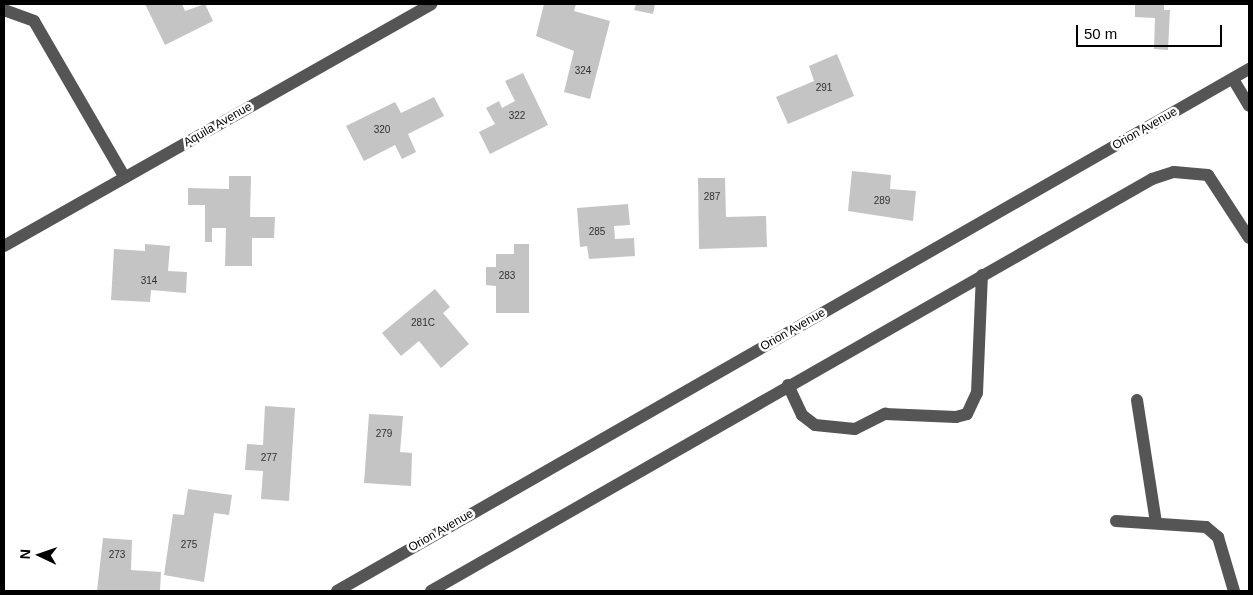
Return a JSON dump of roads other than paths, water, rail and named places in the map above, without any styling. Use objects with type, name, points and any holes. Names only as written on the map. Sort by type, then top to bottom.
[{"type":"street","name":"Aquila Avenue","points":[[4,246],[431,4]]},
{"type":"street","points":[[4,10],[34,21],[125,178]]},
{"type":"street","name":"Orion Avenue","points":[[337,591],[1249,69]]},
{"type":"street","points":[[1233,79],[1249,106]]},
{"type":"street","points":[[431,591],[788,385],[1152,179],[1174,172],[1212,179],[1249,238]]},
{"type":"street","points":[[788,385],[802,415],[815,425],[855,429],[885,414],[956,417],[967,414],[977,393],[982,276]]},
{"type":"street","points":[[1137,400],[1156,523]]},
{"type":"street","points":[[1116,521],[1198,525],[1214,532],[1234,591]]}]
